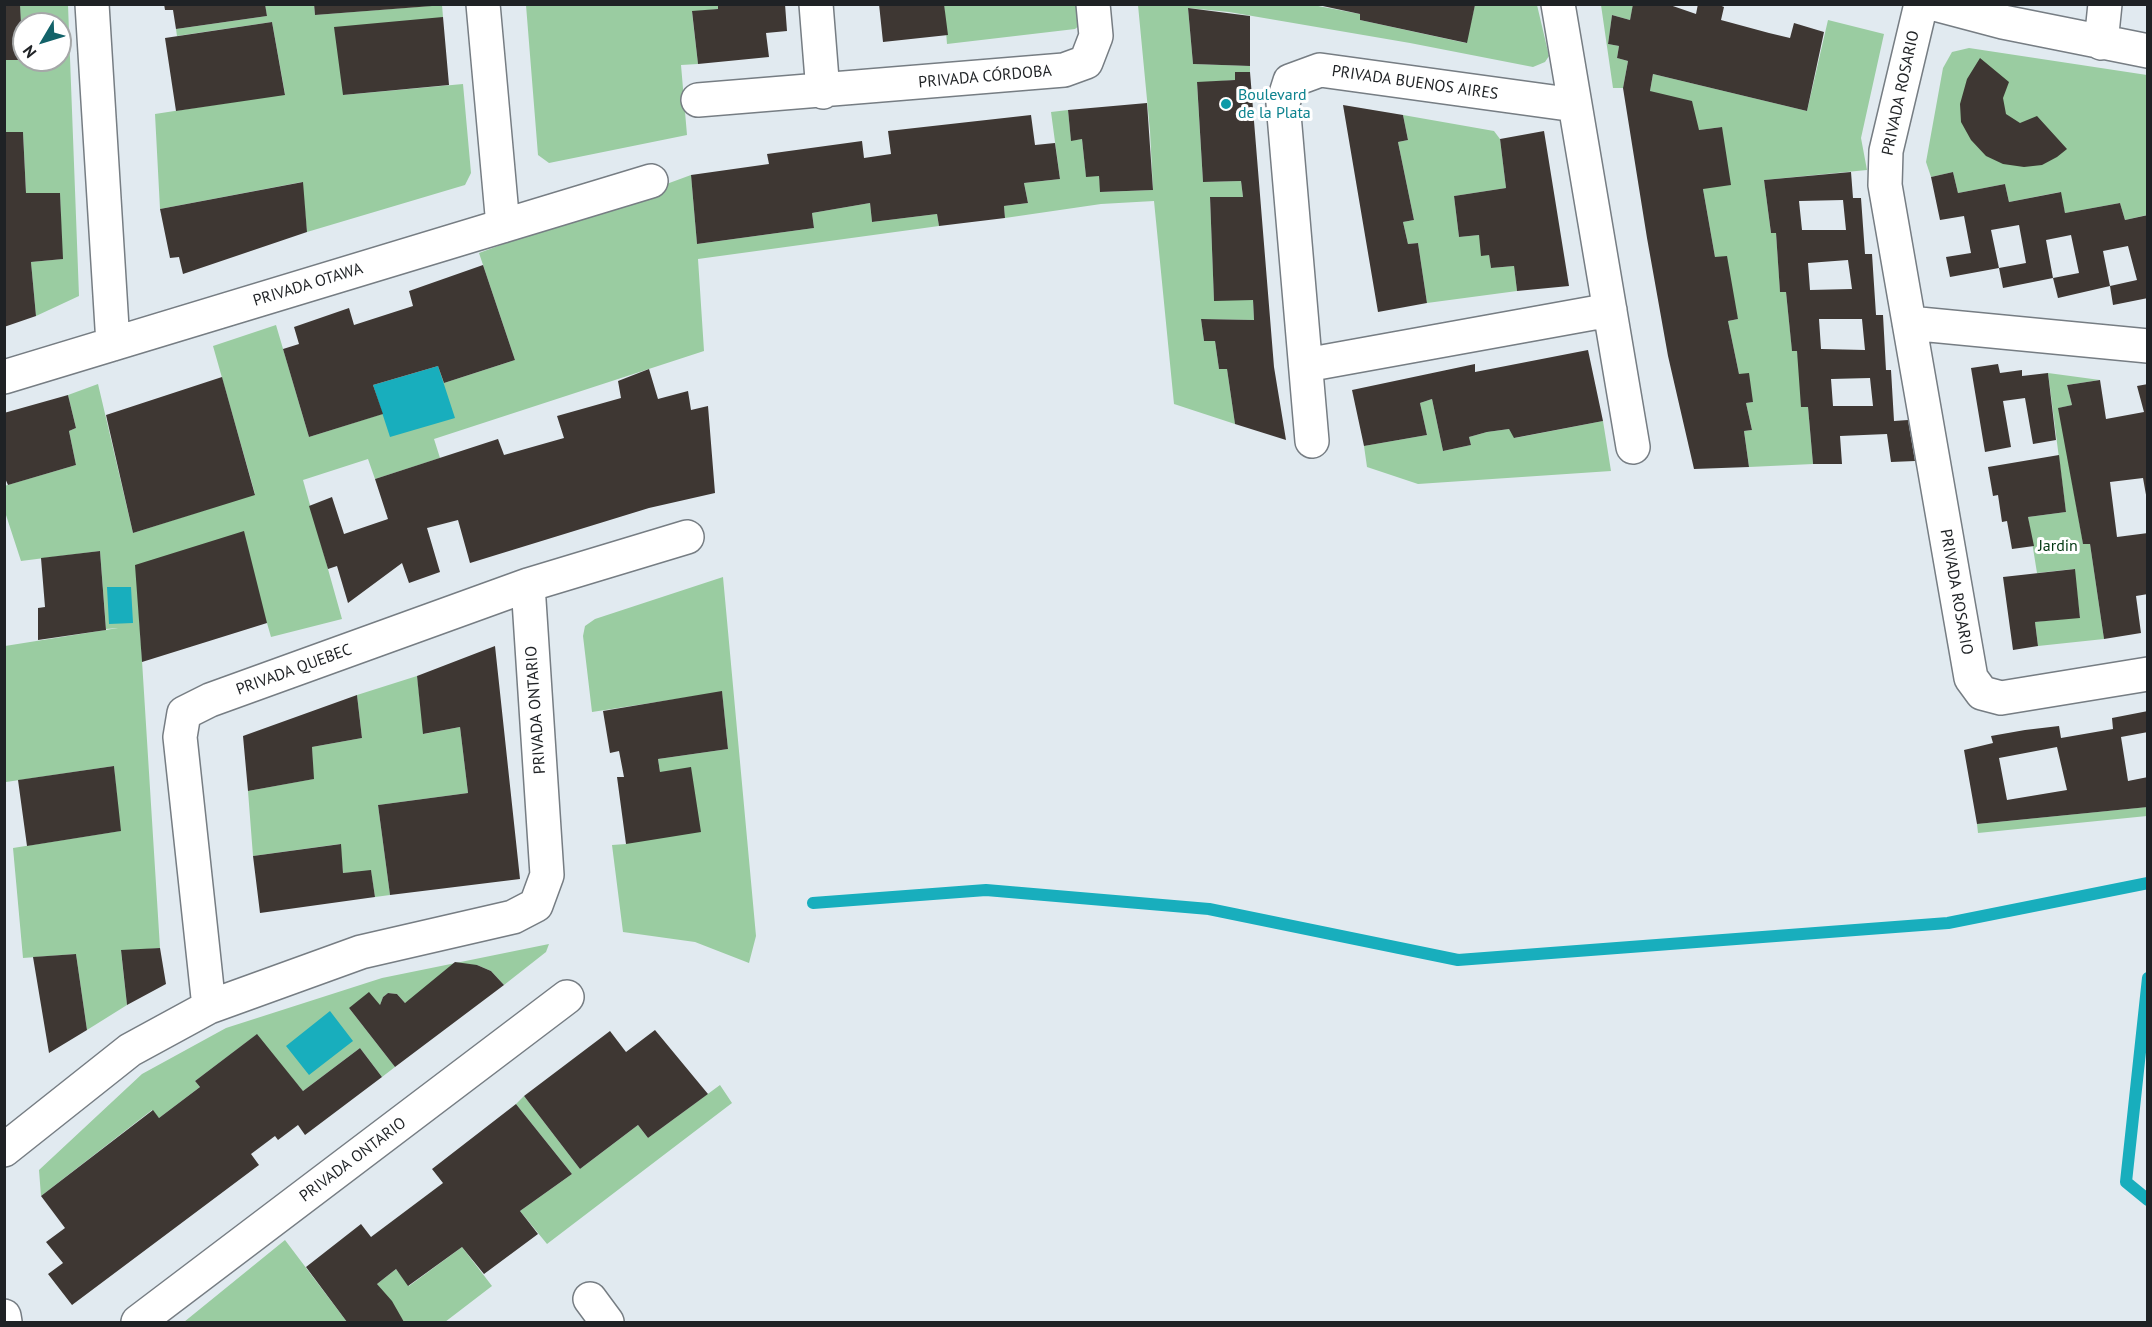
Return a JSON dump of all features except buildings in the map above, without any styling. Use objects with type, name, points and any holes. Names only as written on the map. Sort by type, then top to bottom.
[{"type":"street","points":[[92,4],[113,344]]},
{"type":"street","points":[[483,4],[503,226]]},
{"type":"street","points":[[816,4],[823,92]]},
{"type":"street","name":"PRIVADA CÓRDOBA","points":[[698,100],[823,92],[1064,70],[1086,62],[1096,36],[1092,4]]},
{"type":"street","points":[[1558,4],[1634,447]]},
{"type":"street","name":"PRIVADA ROSARIO","points":[[1921,4],[1886,151],[1885,185],[1971,678],[1982,693],[2001,698],[2148,674]]},
{"type":"street","points":[[1935,4],[2101,43],[2148,51]]},
{"type":"street","points":[[2101,43],[2105,4]]},
{"type":"street","name":"PRIVADA BUENOS AIRES","points":[[1312,441],[1283,103],[1290,81],[1320,70],[1575,105]]},
{"type":"street","name":"PRIVADA OTAWA","points":[[4,376],[651,181]]},
{"type":"street","points":[[1306,365],[1610,310]]},
{"type":"street","points":[[1909,323],[2148,346]]},
{"type":"street","name":"PRIVADA QUEBEC","points":[[209,1008],[180,737],[184,713],[210,700],[528,585],[687,537]]},
{"type":"street","name":"PRIVADA ONTARIO","points":[[209,1008],[361,951],[513,917],[536,905],[547,875],[528,585]]},
{"type":"street","name":"PRIVADA ONTARIO","points":[[138,1323],[567,997]]},
{"type":"street","points":[[4,1150],[130,1050],[209,1008]]},
{"type":"street","points":[[4,1316],[5,1323]]},
{"type":"green space","points":[[20,5],[68,5],[68,12],[20,12]]},
{"type":"green space","points":[[265,5],[314,5],[315,15],[442,5],[443,17],[343,95],[463,84],[471,173],[465,185],[307,232],[302,182],[160,209],[155,114],[285,94],[272,22],[177,36],[176,29],[267,16]]},
{"type":"green space","points":[[526,5],[718,5],[718,9],[692,12],[698,64],[681,65],[687,135],[549,163],[538,155]]},
{"type":"green space","points":[[944,5],[1083,5],[1080,25],[1075,29],[947,44]]},
{"type":"green space","points":[[1138,5],[1313,5],[1360,14],[1360,20],[1466,43],[1475,5],[1537,5],[1549,56],[1545,62],[1533,67],[1229,12],[1188,8],[1193,64],[1250,66],[1250,72],[1235,72],[1235,80],[1197,83],[1203,182],[1241,181],[1243,197],[1210,198],[1214,300],[1253,300],[1254,320],[1201,319],[1204,341],[1215,341],[1219,369],[1227,369],[1235,424],[1174,404],[1154,201],[1101,204],[1005,218],[1004,206],[1028,203],[1024,183],[1060,179],[1051,112],[1068,110],[1071,140],[1082,139],[1086,176],[1099,176],[1101,192],[1153,190]]},
{"type":"green space","points":[[1601,5],[1633,5],[1630,20],[1612,15],[1608,44],[1619,46],[1617,58],[1628,61],[1623,88],[1613,88]]},
{"type":"green space","points":[[1828,20],[1884,34],[1861,138],[1867,170],[1764,180],[1771,233],[1776,233],[1780,291],[1786,292],[1792,350],[1797,351],[1808,407],[1813,464],[1749,467],[1744,431],[1752,430],[1746,403],[1753,402],[1739,374],[1728,321],[1738,319],[1715,257],[1703,189],[1722,127],[1699,130],[1650,91],[1653,74],[1807,111]]},
{"type":"green space","points":[[1969,48],[2147,75],[2147,215],[2125,220],[2120,203],[2065,213],[2060,192],[2009,202],[2005,184],[1958,193],[1953,172],[1931,177],[1926,162],[1943,68],[1952,52]]},
{"type":"green space","points":[[4,60],[12,60],[12,72],[71,72],[79,296],[36,316],[31,262],[62,259],[60,193],[26,193],[23,132],[5,132]]},
{"type":"green space","points":[[1403,115],[1494,131],[1500,139],[1506,188],[1454,196],[1459,237],[1479,235],[1489,255],[1491,268],[1514,266],[1517,291],[1427,303],[1418,243],[1408,244],[1403,222],[1414,220],[1398,142],[1408,140]]},
{"type":"green space","points":[[691,175],[697,244],[814,228],[812,213],[870,203],[872,222],[937,214],[939,226],[698,259],[704,351],[434,439],[440,458],[375,479],[368,459],[303,480],[342,619],[271,637],[267,623],[136,565],[160,948],[121,951],[127,1005],[87,1030],[76,954],[23,958],[13,848],[120,831],[114,766],[6,782],[4,771],[5,646],[118,628],[106,629],[100,551],[21,561],[5,512],[4,486],[76,465],[69,431],[76,428],[68,395],[98,384],[133,533],[255,494],[213,346],[276,325],[309,437],[382,414],[438,366],[444,383],[515,360],[479,253]]},
{"type":"green space","name":"Jardin","points":[[2048,373],[2100,380],[2067,385],[2072,405],[2059,408],[2083,543],[2090,544],[2104,639],[2038,646],[2035,622],[2080,617],[2074,569],[2037,573],[2028,517],[2066,512]]},
{"type":"green space","points":[[1432,399],[1443,451],[1471,445],[1469,437],[1487,432],[1509,429],[1515,438],[1603,421],[1611,471],[1418,484],[1367,467],[1364,446],[1427,435],[1420,403]]},
{"type":"green space","points":[[723,577],[756,936],[749,963],[695,942],[623,932],[612,845],[626,844],[660,772],[658,759],[728,749],[722,692],[592,712],[583,636],[585,626],[595,619]]},
{"type":"green space","points":[[417,676],[424,734],[460,727],[468,793],[378,805],[390,895],[375,897],[371,871],[343,873],[340,844],[253,856],[248,791],[313,779],[312,747],[362,738],[357,695]]},
{"type":"green space","points":[[2147,807],[2147,816],[1978,833],[1977,824]]},
{"type":"green space","points":[[549,944],[546,952],[504,985],[491,971],[477,965],[405,1003],[397,994],[388,993],[383,997],[380,1005],[349,1008],[395,1067],[382,1077],[360,1048],[303,1091],[256,1035],[195,1081],[200,1087],[159,1118],[152,1110],[41,1196],[39,1170],[142,1074],[226,1028],[382,978]]},
{"type":"green space","points":[[720,1085],[732,1103],[547,1244],[520,1211],[572,1174],[516,1104],[524,1096],[580,1169],[638,1125],[648,1138]]},
{"type":"green space","points":[[285,1240],[347,1322],[184,1322]]},
{"type":"green space","points":[[462,1247],[492,1286],[445,1322],[404,1322],[377,1284],[396,1269],[409,1286]]},
{"type":"water","points":[[438,366],[455,418],[390,437],[373,385]]},
{"type":"water","points":[[107,587],[131,587],[133,623],[109,624]]},
{"type":"water","points":[[330,1011],[353,1041],[309,1075],[286,1046]]},
{"type":"waterway","points":[[813,903],[986,890],[1209,909],[1458,960],[1948,923],[2148,883]]},
{"type":"waterway","points":[[2148,978],[2126,1182],[2148,1200]]},
{"type":"place","name":"Boulevard de la Plata","points":[[1226,104]]}]
